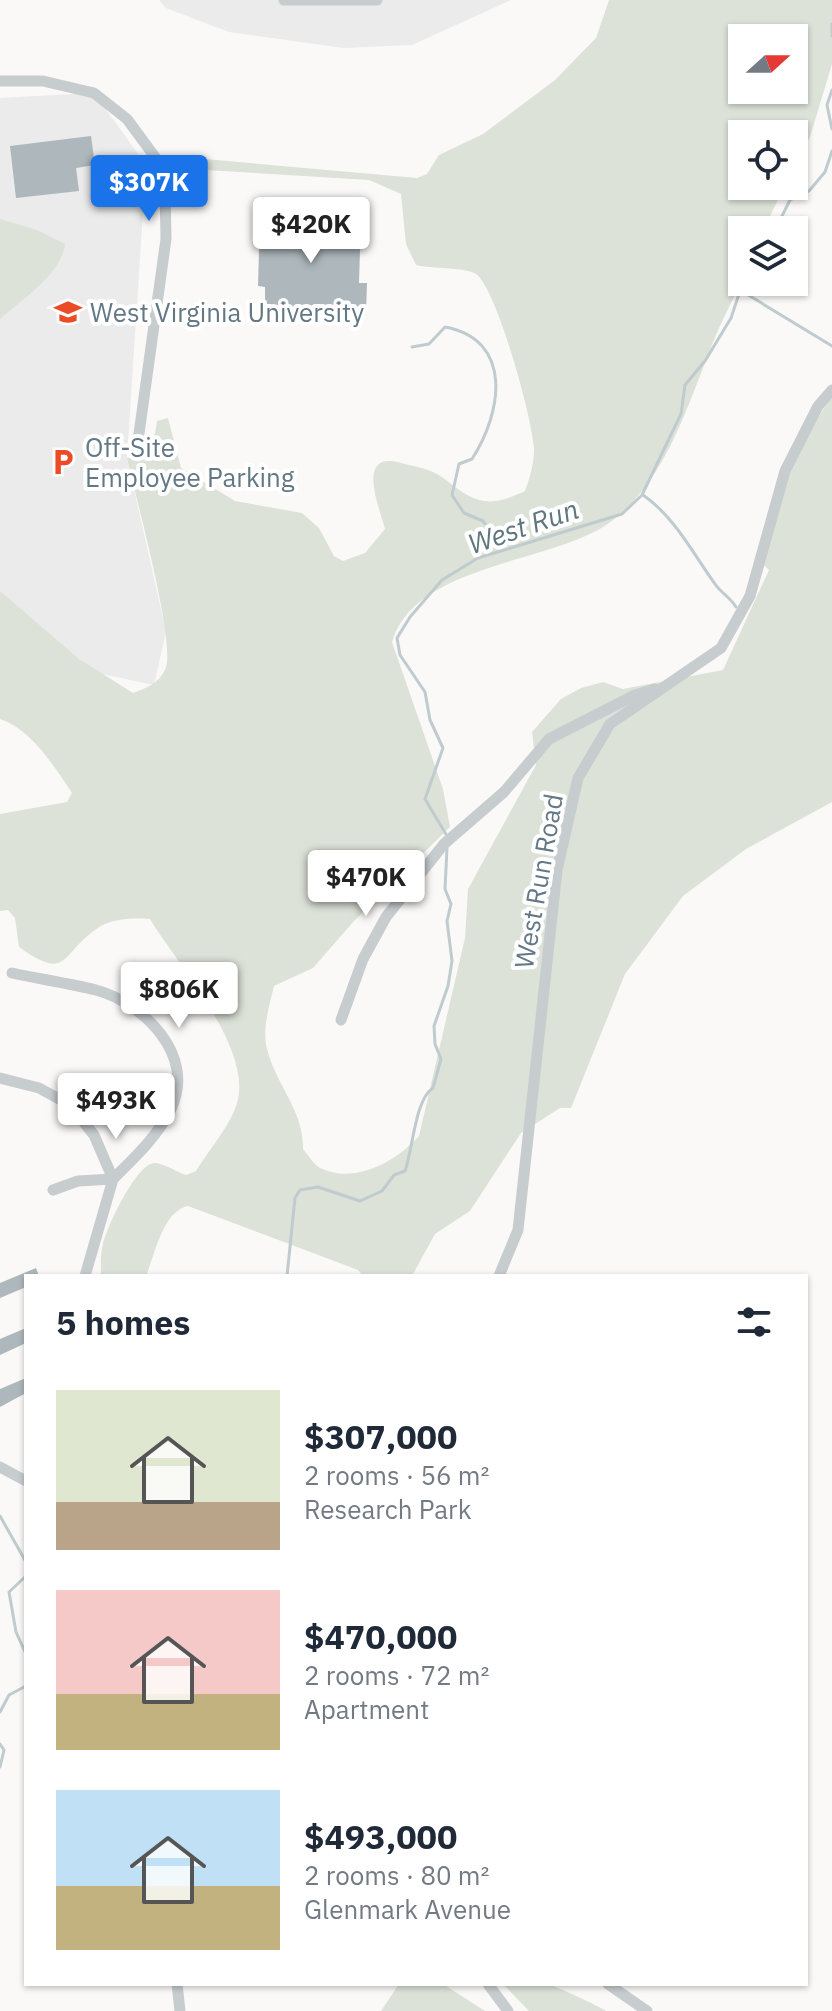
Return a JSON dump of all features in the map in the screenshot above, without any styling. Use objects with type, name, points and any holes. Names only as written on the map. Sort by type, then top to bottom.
[{"type":"street","points":[[284,0],[377,0]]},
{"type":"street","points":[[0,81],[43,81],[94,93],[127,119],[155,157],[165,186],[166,239],[137,448]]},
{"type":"street","name":"West Run Road","points":[[500,1274],[518,1230],[523,1201],[537,1034],[557,870],[578,778],[610,724],[721,648],[750,596],[785,471],[818,406],[832,390]]},
{"type":"street","points":[[341,1020],[363,959],[386,917],[444,844],[504,792],[549,739],[635,695],[663,686]]},
{"type":"street","points":[[12,973],[97,991],[132,1005],[156,1024],[171,1052],[176,1078],[172,1106],[150,1142],[113,1179],[86,1274]]},
{"type":"street","points":[[0,1078],[39,1088],[70,1105],[94,1135],[113,1179]]},
{"type":"street","points":[[53,1190],[78,1181],[113,1179]]},
{"type":"street","points":[[0,1467],[24,1480]]},
{"type":"street","points":[[177,1986],[180,2011]]},
{"type":"street","points":[[489,1986],[508,2011]]},
{"type":"street","points":[[611,1986],[647,2011]]},
{"type":"shaded area","points":[[159,0],[511,0],[412,45],[344,48],[229,32],[166,8]]},
{"type":"shaded area","points":[[609,0],[832,0],[832,64],[808,141],[808,120],[728,120],[728,200],[778,200],[770,216],[728,216],[728,296],[733,296],[685,414],[659,466],[625,510],[603,527],[547,550],[452,582],[426,597],[405,617],[392,642],[443,789],[450,827],[354,921],[313,968],[274,986],[266,1025],[267,1049],[299,1122],[303,1149],[320,1168],[347,1174],[387,1162],[419,1136],[465,938],[468,889],[536,765],[532,732],[561,699],[581,688],[603,682],[623,689],[723,670],[769,570],[763,564],[794,457],[832,395],[832,802],[746,849],[683,896],[625,974],[571,1108],[560,1108],[521,1133],[470,1211],[435,1234],[413,1274],[361,1274],[358,1270],[188,1206],[172,1216],[166,1225],[147,1274],[101,1274],[101,1252],[106,1236],[117,1210],[140,1172],[156,1163],[186,1175],[196,1171],[222,1133],[235,1109],[239,1087],[236,1062],[211,1010],[150,919],[107,923],[55,964],[47,963],[19,947],[15,918],[8,910],[0,911],[0,814],[67,802],[72,793],[32,740],[0,719],[0,591],[79,659],[133,693],[157,680],[166,667],[165,628],[127,458],[146,449],[152,441],[157,421],[168,418],[181,468],[235,501],[302,513],[319,528],[334,556],[343,561],[365,553],[385,529],[375,495],[374,472],[378,465],[387,461],[433,472],[465,494],[484,501],[500,500],[525,491],[533,460],[532,434],[521,385],[494,304],[476,274],[416,265],[406,244],[401,194],[369,180],[206,170],[205,159],[417,178],[427,174],[439,155],[483,134],[555,80],[596,38]]},
{"type":"shaded area","name":"West Virginia University","points":[[94,93],[146,165],[127,458],[166,632],[154,685],[79,669],[0,603],[0,98]]},
{"type":"shaded area","points":[[0,219],[37,230],[65,244],[62,255],[48,276],[0,319]]},
{"type":"shaded area","points":[[398,1986],[446,1986],[485,2011],[381,2011]]},
{"type":"shaded area","points":[[505,1986],[553,1986],[606,2011],[529,2011]]},
{"type":"building","points":[[91,136],[95,165],[76,168],[79,191],[16,198],[10,146]]},
{"type":"building","points":[[260,214],[361,217],[359,283],[367,283],[366,315],[265,312],[265,287],[258,286]]},
{"type":"building","points":[[36,1268],[38,1274],[24,1274],[24,1288],[0,1298],[0,1283]]},
{"type":"building","points":[[24,1329],[24,1344],[0,1355],[0,1339]]},
{"type":"building","points":[[24,1379],[24,1394],[0,1407],[0,1389]]},
{"type":"waterway","name":"West Run","points":[[832,24],[832,36]]},
{"type":"waterway","name":"West Run","points":[[832,90],[827,105],[832,129]]},
{"type":"waterway","name":"West Run","points":[[782,216],[790,200],[809,191],[825,172],[832,151]]},
{"type":"waterway","name":"West Run","points":[[447,836],[425,799],[443,748],[430,720],[425,692],[400,655],[397,638],[410,617],[442,580],[478,558],[622,514],[642,495],[681,414],[685,385],[705,361],[731,318],[738,296]]},
{"type":"waterway","points":[[750,296],[832,346]]},
{"type":"waterway","points":[[412,347],[429,344],[445,327],[467,335],[483,347],[492,362],[496,381],[490,421],[472,459],[459,464],[452,495],[464,513],[483,521],[503,548]]},
{"type":"waterway","points":[[643,495],[674,525],[717,587],[736,607]]},
{"type":"waterway","name":"West Run","points":[[287,1274],[295,1198],[300,1190],[318,1187],[360,1201],[382,1191],[394,1175],[405,1171],[418,1113],[433,1088],[441,1059],[435,1044],[434,1026],[448,986],[452,961],[447,921],[451,904],[445,889],[447,848]]},
{"type":"waterway","points":[[0,1516],[24,1558]]},
{"type":"waterway","name":"West Run","points":[[24,1578],[9,1592],[16,1632],[24,1650]]},
{"type":"waterway","name":"West Run","points":[[0,1712],[9,1695],[24,1687]]},
{"type":"waterway","name":"West Run","points":[[0,1744],[4,1750],[0,1767]]},
{"type":"place","name":"West Virginia University","points":[[68,312]]},
{"type":"place","name":"Off-Site Employee Parking","points":[[63,462]]}]
